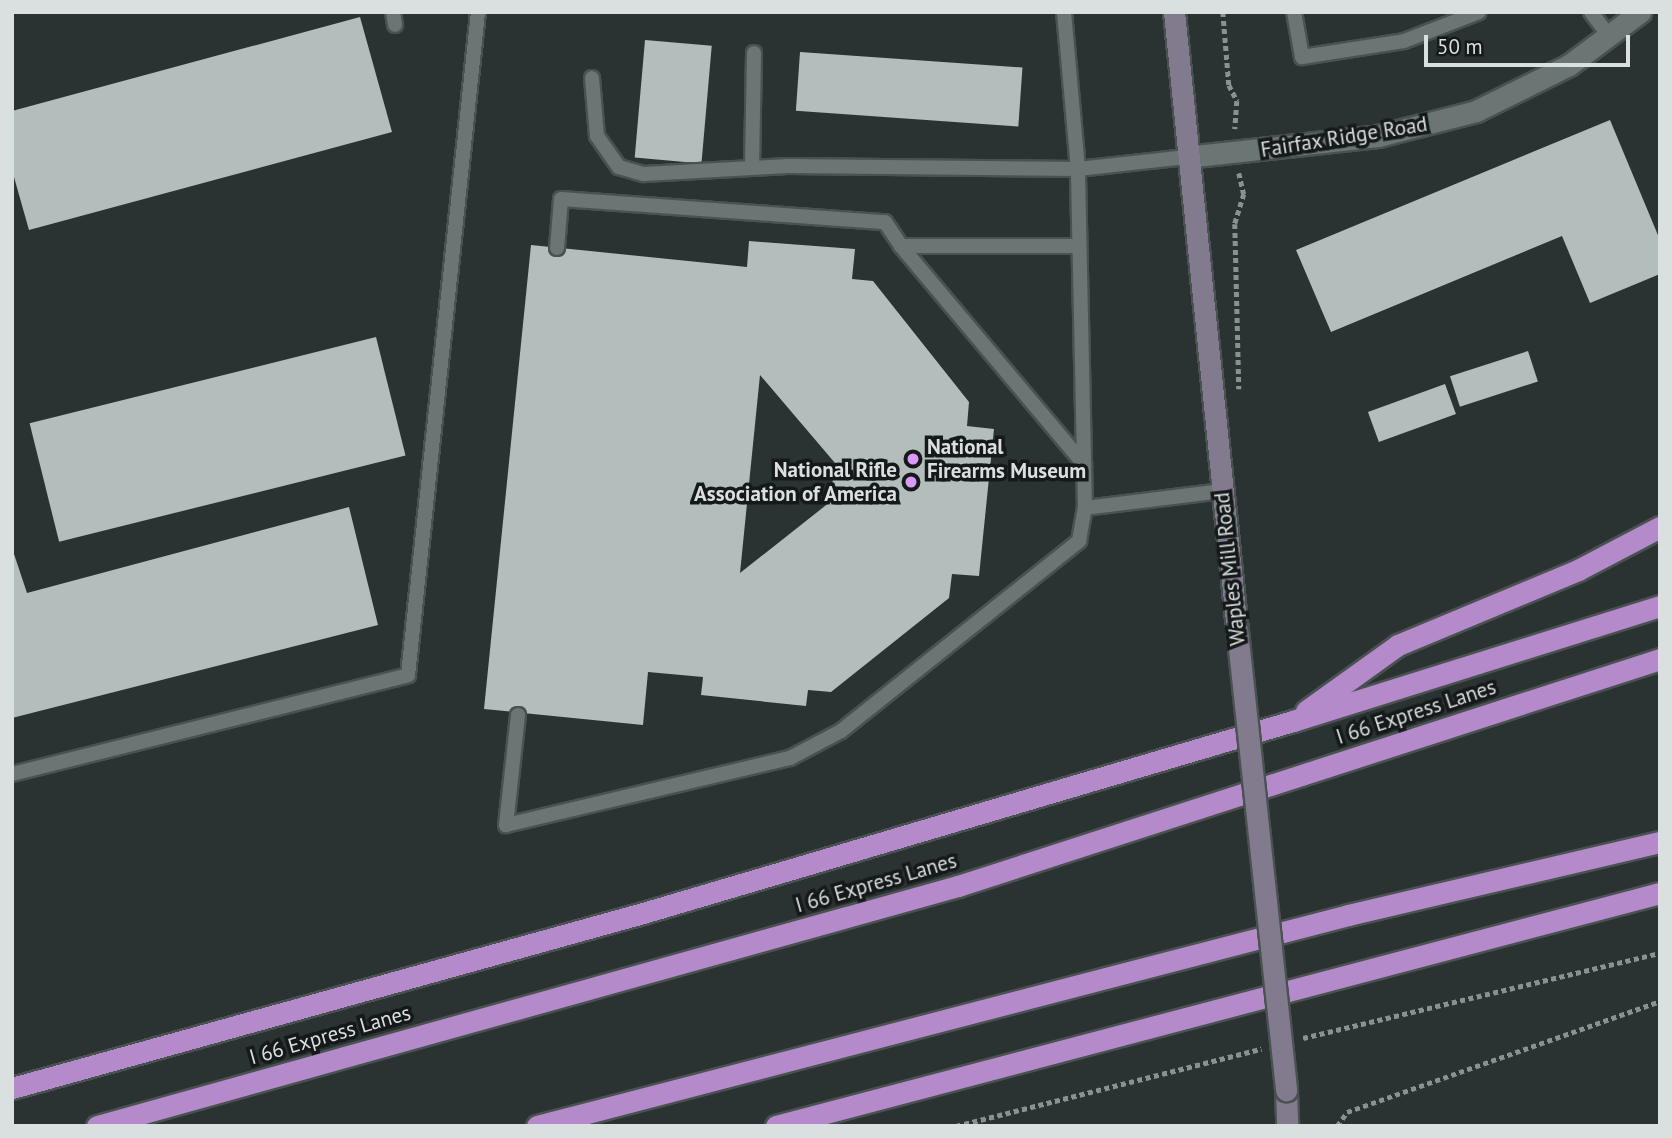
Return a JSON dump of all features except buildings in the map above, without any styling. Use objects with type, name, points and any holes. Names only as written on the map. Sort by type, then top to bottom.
[{"type":"highway","points":[[1293,721],[1398,645],[1578,570],[1660,527]]},
{"type":"highway","points":[[12,1088],[643,913],[1293,721],[1660,606]]},
{"type":"highway","name":"I 66 Express Lanes","points":[[97,1126],[958,886],[1660,659]]},
{"type":"highway","points":[[537,1126],[1348,915],[1637,848],[1660,840]]},
{"type":"highway","points":[[776,1126],[1660,893]]},
{"type":"main road","name":"Waples Mill Road","points":[[1174,12],[1186,157],[1286,1090],[1287,1126]]},
{"type":"street","name":"Fairfax Ridge Road","points":[[1186,157],[1378,136],[1476,111],[1569,65],[1640,12]]},
{"type":"lane","points":[[12,774],[408,675],[478,12]]},
{"type":"lane","points":[[518,715],[506,825],[790,758],[841,731],[1079,541],[1085,508],[1078,169],[1064,12]]},
{"type":"lane","points":[[1294,12],[1301,57],[1404,41],[1479,12]]},
{"type":"lane","points":[[1591,12],[1610,37]]},
{"type":"lane","points":[[752,168],[754,53]]},
{"type":"lane","points":[[592,78],[597,136],[619,167],[667,176],[752,168],[1078,169],[1186,157]]},
{"type":"lane","points":[[557,248],[561,199],[885,222],[901,246],[1084,464]]},
{"type":"lane","points":[[901,246],[1078,246]]},
{"type":"lane","points":[[1085,508],[1221,491]]},
{"type":"path","points":[[1223,12],[1229,85],[1237,102],[1233,107],[1244,194],[1235,224],[1240,402]]},
{"type":"path","points":[[1337,1126],[1347,1112],[1660,1001]]},
{"type":"place","name":"National Firearms Museum","points":[[913,459]]},
{"type":"place","name":"National Rifle Association of America","points":[[911,482]]}]
